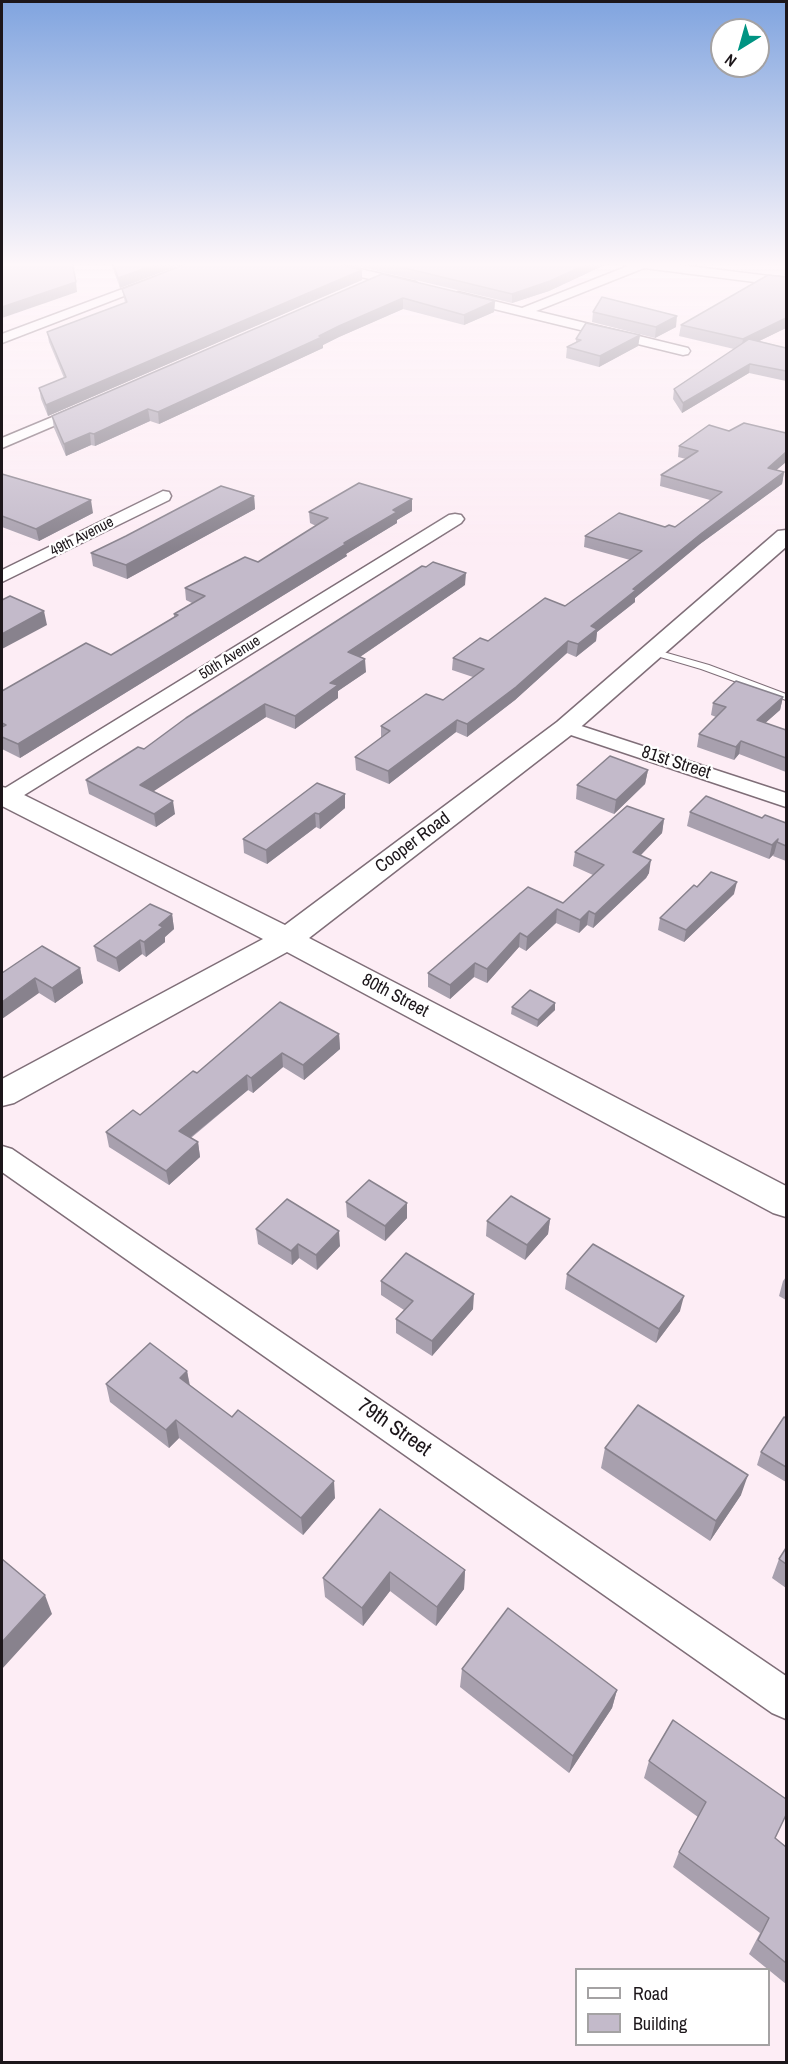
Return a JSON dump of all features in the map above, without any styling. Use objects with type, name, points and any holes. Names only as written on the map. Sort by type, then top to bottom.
[{"type":"street","points":[[2,443],[99,401]]},
{"type":"street","name":"49th Avenue","points":[[2,577],[163,496]]},
{"type":"street","name":"50th Avenue","points":[[3,796],[456,519]]},
{"type":"street","name":"Cooper Road","points":[[2,1094],[287,939],[566,727],[784,541]]},
{"type":"street","name":"81st Street","points":[[566,727],[786,800]]},
{"type":"street","name":"80th Street","points":[[3,796],[287,939],[786,1203]]},
{"type":"street","name":"79th Street","points":[[2,1157],[786,1699]]},
{"type":"lane","points":[[653,652],[705,667],[786,697]]},
{"type":"building","points":[[58,358],[155,358],[46,405],[39,388],[66,377]]},
{"type":"building","points":[[186,358],[275,358],[158,412],[148,409],[94,434],[90,433],[64,444],[52,416]]},
{"type":"building","points":[[720,358],[786,358],[786,371],[750,364],[683,403],[674,389]]},
{"type":"building","points":[[744,423],[786,433],[786,452],[768,468],[784,472],[702,533],[633,589],[636,590],[591,626],[597,629],[578,644],[568,641],[516,687],[467,724],[457,720],[388,771],[355,757],[390,731],[381,726],[426,694],[443,700],[484,669],[453,658],[480,638],[488,641],[545,598],[565,606],[642,551],[585,536],[619,513],[665,527],[669,525],[675,527],[722,492],[661,475],[698,451],[679,446],[709,425],[729,431]]},
{"type":"building","points":[[2,474],[91,500],[36,529],[2,516]]},
{"type":"building","points":[[359,483],[412,499],[393,510],[397,512],[344,543],[346,544],[18,744],[2,737],[2,727],[6,725],[2,723],[2,691],[86,643],[111,655],[205,596],[185,588],[245,557],[258,562],[328,518],[309,512]]},
{"type":"building","points":[[221,486],[254,496],[126,565],[91,553],[126,536]]},
{"type":"building","points":[[433,562],[466,573],[348,652],[365,659],[330,683],[338,685],[295,716],[265,704],[140,785],[173,801],[154,814],[86,780],[138,747],[144,749],[186,718],[422,566],[426,567]]},
{"type":"building","points":[[10,596],[44,611],[2,634],[2,600]]},
{"type":"building","points":[[736,681],[783,697],[757,720],[786,730],[786,758],[741,741],[736,747],[699,734],[726,707],[713,703]]},
{"type":"building","points":[[610,756],[648,770],[616,800],[577,785]]},
{"type":"building","points":[[317,783],[345,794],[319,814],[315,813],[266,850],[243,839]]},
{"type":"building","points":[[706,796],[762,818],[765,815],[786,823],[786,846],[777,842],[778,839],[772,845],[690,812]]},
{"type":"building","points":[[627,806],[664,819],[633,852],[651,860],[595,914],[589,911],[580,920],[557,909],[527,937],[520,933],[487,969],[475,963],[450,985],[428,973],[528,887],[563,903],[604,865],[575,852]]},
{"type":"building","points":[[711,872],[737,882],[686,930],[660,918],[694,885],[697,887]]},
{"type":"building","points":[[150,904],[172,914],[159,925],[163,927],[144,942],[140,940],[116,958],[94,946]]},
{"type":"building","points":[[42,946],[80,968],[52,988],[35,978],[2,1002],[2,973]]},
{"type":"building","points":[[530,990],[555,1003],[538,1020],[512,1007]]},
{"type":"building","points":[[280,1002],[339,1034],[303,1065],[282,1053],[251,1078],[247,1075],[179,1131],[198,1142],[166,1171],[106,1132],[133,1110],[140,1115],[193,1071],[197,1073]]},
{"type":"building","points":[[369,1180],[407,1203],[385,1226],[346,1202]]},
{"type":"building","points":[[511,1196],[550,1219],[527,1245],[487,1221]]},
{"type":"building","points":[[287,1199],[339,1231],[316,1255],[298,1244],[291,1251],[256,1229]]},
{"type":"building","points":[[593,1244],[684,1296],[659,1329],[567,1274]]},
{"type":"building","points":[[406,1253],[474,1294],[432,1341],[396,1319],[413,1301],[381,1281]]},
{"type":"building","points":[[150,1343],[187,1371],[180,1378],[232,1417],[238,1410],[334,1481],[301,1518],[176,1420],[166,1430],[106,1384]]},
{"type":"building","points":[[638,1405],[748,1475],[716,1521],[605,1448]]},
{"type":"building","points":[[784,1417],[786,1418],[786,1467],[761,1452]]},
{"type":"building","points":[[380,1509],[465,1570],[437,1607],[390,1572],[362,1608],[323,1578]]},
{"type":"building","points":[[786,1548],[786,1564],[779,1559]]},
{"type":"building","points":[[2,1559],[45,1595],[2,1642]]},
{"type":"building","points":[[508,1608],[617,1690],[573,1756],[462,1669]]},
{"type":"building","points":[[673,1720],[786,1799],[786,1815],[775,1838],[786,1847],[786,1963],[758,1940],[769,1918],[679,1852],[706,1802],[649,1761]]}]
